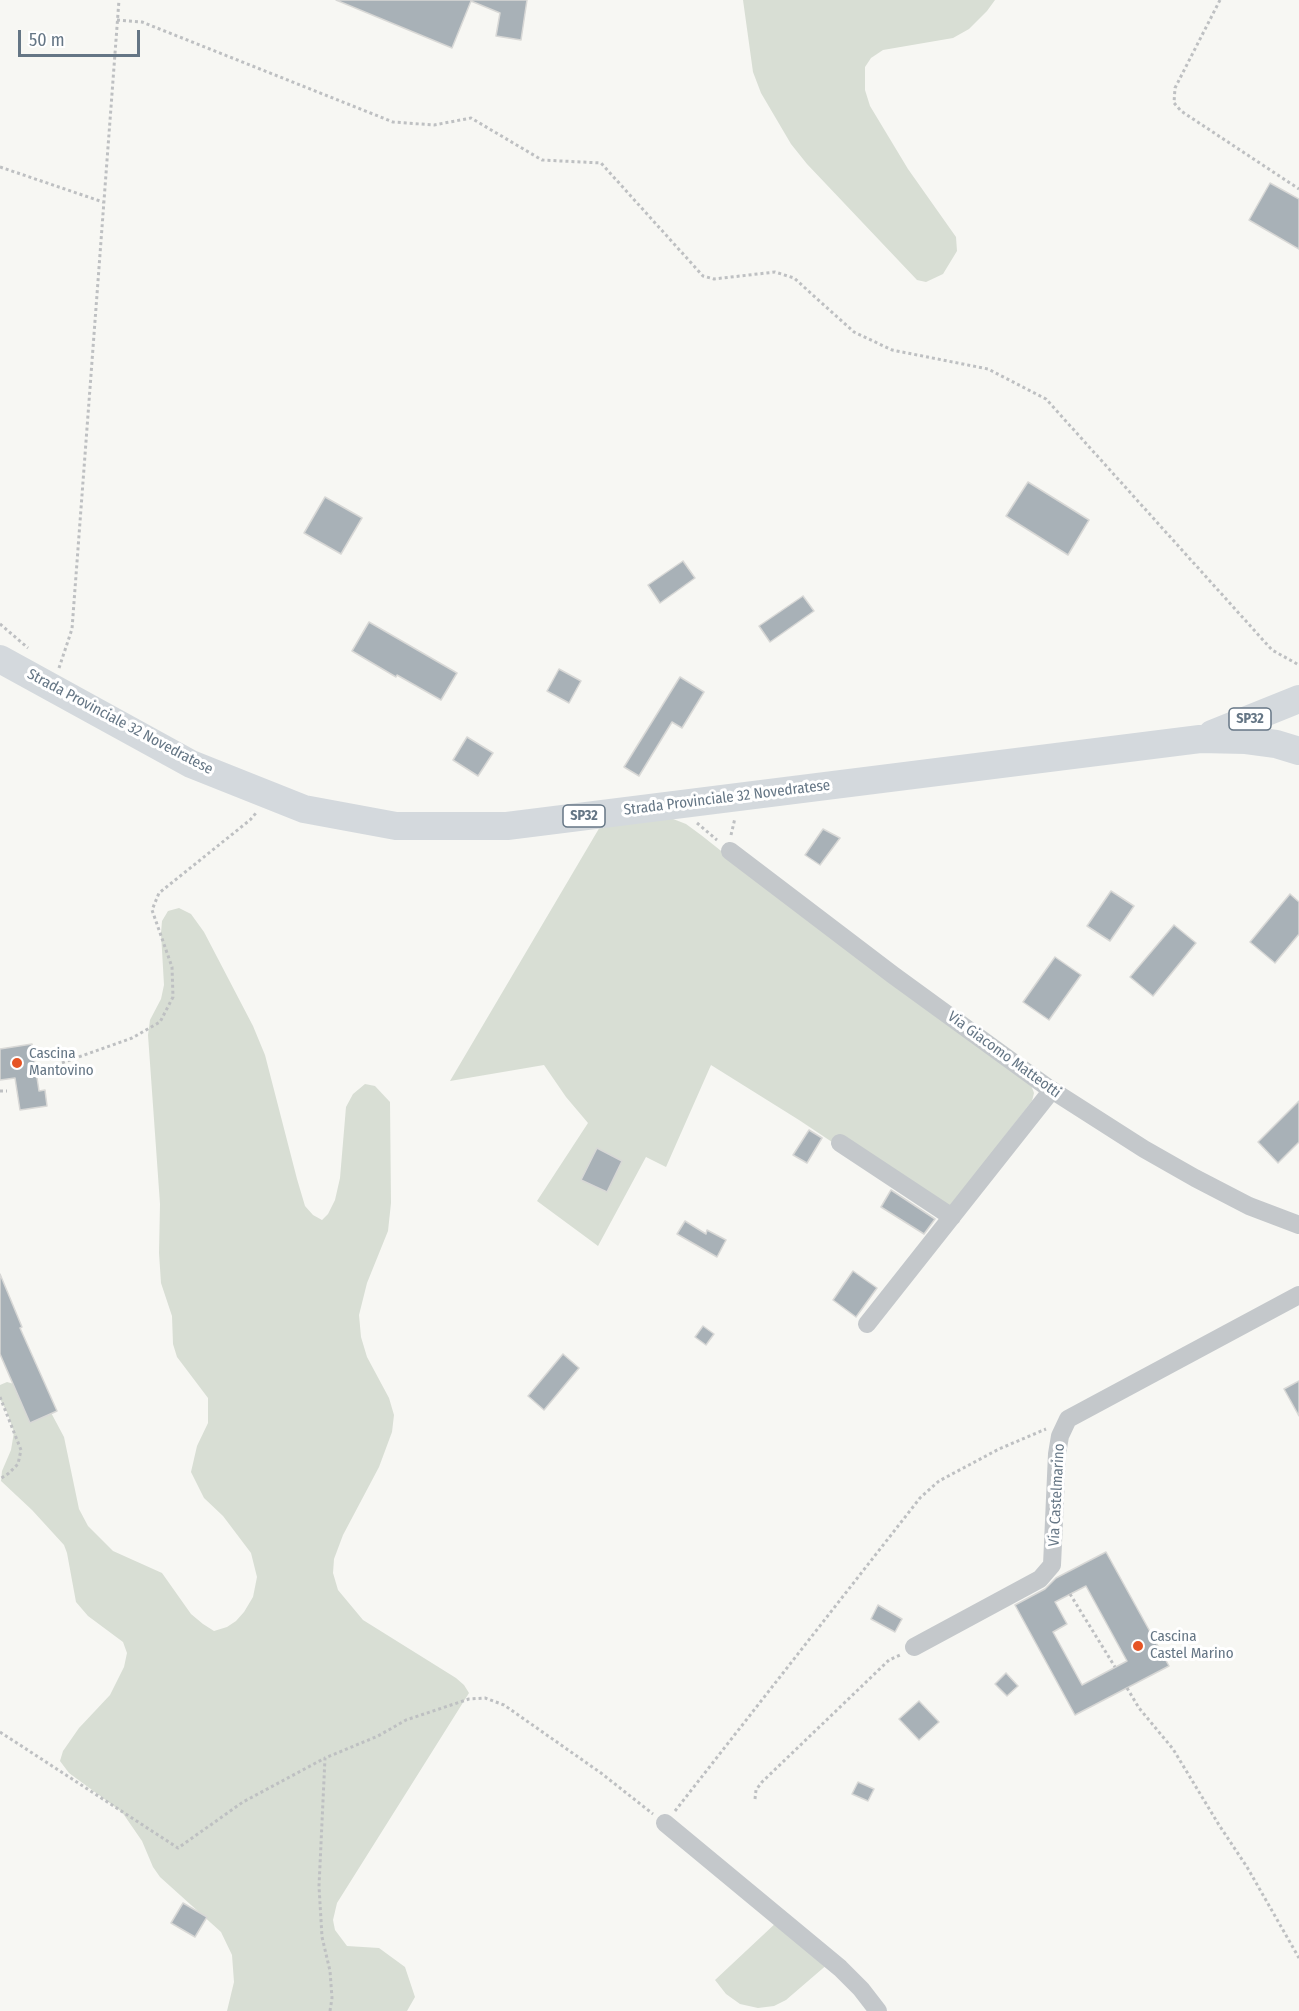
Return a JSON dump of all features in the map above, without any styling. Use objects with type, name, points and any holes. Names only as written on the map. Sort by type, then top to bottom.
[{"type":"main road","name":"Strada Provinciale 32 Novedratese","points":[[0,659],[191,764],[304,809],[396,826],[507,826],[1200,739],[1246,740],[1276,744],[1299,751]]},
{"type":"main road","name":"Strada Provinciale 32 Novedratese","points":[[1200,739],[1299,699]]},
{"type":"street","name":"Via Giacomo Matteotti","points":[[730,851],[893,975],[1052,1090],[1144,1149],[1195,1178],[1249,1206],[1299,1225]]},
{"type":"street","points":[[867,1324],[1052,1090]]},
{"type":"street","points":[[840,1143],[952,1217]]},
{"type":"street","points":[[1068,1419],[1299,1295]]},
{"type":"street","name":"Via Castelmarino","points":[[914,1647],[1040,1579],[1052,1565],[1057,1454],[1060,1436],[1068,1419]]},
{"type":"street","points":[[665,1823],[840,1968],[861,1989],[878,2011]]},
{"type":"path","points":[[51,687],[72,629],[118,0]]},
{"type":"path","points":[[1220,0],[1175,88],[1174,104],[1299,189]]},
{"type":"path","points":[[117,20],[142,21],[393,122],[434,125],[471,118],[542,160],[601,162],[703,276],[714,279],[775,272],[794,278],[854,332],[892,351],[988,369],[1046,399],[1272,650],[1299,665]]},
{"type":"path","points":[[0,168],[103,202]]},
{"type":"path","points":[[45,1069],[132,1038],[160,1022],[173,997],[172,967],[152,910],[159,893],[250,820],[269,795]]},
{"type":"path","points":[[730,851],[731,834],[744,796]]},
{"type":"path","points":[[679,804],[701,827],[730,851]]},
{"type":"path","points":[[0,1091],[7,1091]]},
{"type":"path","points":[[0,1397],[21,1450],[18,1464],[0,1479]]},
{"type":"path","points":[[0,1732],[178,1848],[243,1802],[325,1758],[378,1736],[406,1720],[469,1699],[485,1698],[504,1705],[601,1773],[665,1823],[920,1498],[939,1481],[999,1449],[1068,1419]]},
{"type":"path","points":[[1070,1594],[1114,1667]]},
{"type":"path","points":[[755,1799],[756,1790],[762,1782],[889,1660],[914,1647]]},
{"type":"path","points":[[1127,1688],[1139,1708],[1173,1749],[1247,1867],[1299,1958]]},
{"type":"path","points":[[325,1758],[319,1886],[322,1937],[330,1971],[332,1998],[330,2011]]},
{"type":"shaded area","points":[[743,0],[995,0],[969,29],[953,38],[883,50],[871,58],[865,67],[865,90],[870,106],[908,169],[956,237],[957,251],[943,274],[926,282],[917,280],[807,164],[791,144],[761,93],[753,72]]},
{"type":"shaded area","points":[[668,817],[686,824],[701,835],[826,934],[1031,1085],[1034,1093],[1032,1101],[943,1216],[799,1120],[711,1065],[666,1167],[646,1157],[598,1246],[537,1201],[588,1123],[566,1097],[544,1065],[450,1081],[604,820]]},
{"type":"shaded area","points":[[179,908],[191,914],[204,932],[253,1026],[265,1055],[305,1206],[313,1215],[322,1220],[335,1200],[340,1178],[346,1107],[353,1094],[365,1084],[375,1086],[390,1102],[391,1203],[388,1231],[367,1283],[359,1315],[361,1337],[367,1357],[389,1398],[394,1415],[392,1432],[379,1467],[343,1535],[334,1559],[333,1573],[338,1590],[363,1620],[456,1678],[469,1693],[337,1903],[333,1920],[335,1930],[347,1946],[379,1948],[405,1967],[415,1997],[407,2011],[227,2011],[234,1982],[232,1955],[221,1932],[160,1877],[142,1841],[122,1812],[69,1773],[60,1761],[63,1751],[79,1728],[110,1695],[124,1667],[127,1653],[123,1642],[88,1616],[76,1602],[64,1545],[1,1481],[14,1432],[0,1399],[0,1385],[7,1382],[14,1384],[48,1407],[64,1437],[79,1509],[88,1526],[113,1551],[162,1573],[191,1614],[214,1631],[236,1621],[253,1597],[257,1577],[251,1553],[223,1516],[204,1498],[191,1472],[197,1446],[208,1423],[208,1398],[177,1357],[173,1344],[172,1316],[161,1283],[160,1204],[148,1035],[150,1020],[161,999],[164,985],[162,921],[168,911]]},
{"type":"shaded area","points":[[778,1921],[829,1963],[786,2000],[774,2006],[758,2008],[740,2004],[726,1994],[715,1980]]},
{"type":"building","points":[[336,0],[527,0],[521,40],[496,36],[500,13],[471,1],[452,48]]},
{"type":"building","points":[[1270,183],[1299,199],[1299,249],[1249,220]]},
{"type":"building","points":[[1028,482],[1089,520],[1068,555],[1006,516]]},
{"type":"building","points":[[325,497],[362,518],[341,554],[304,533]]},
{"type":"building","points":[[683,561],[695,578],[660,603],[648,585]]},
{"type":"building","points":[[803,596],[814,611],[770,642],[759,626]]},
{"type":"building","points":[[369,622],[457,673],[441,700],[352,651]]},
{"type":"building","points":[[559,669],[581,681],[569,703],[547,691]]},
{"type":"building","points":[[680,677],[704,692],[682,728],[672,722],[639,776],[624,767]]},
{"type":"building","points":[[467,737],[493,753],[478,776],[453,760]]},
{"type":"building","points":[[823,829],[840,838],[820,865],[805,855]]},
{"type":"building","points":[[1111,891],[1134,906],[1110,941],[1087,926]]},
{"type":"building","points":[[1290,894],[1299,902],[1299,934],[1275,963],[1250,942]]},
{"type":"building","points":[[1174,925],[1196,943],[1153,996],[1130,977]]},
{"type":"building","points":[[1055,957],[1081,975],[1049,1020],[1023,1002]]},
{"type":"building","name":"Cascina Mantovino","points":[[32,1044],[39,1091],[45,1090],[47,1106],[20,1110],[15,1078],[0,1080],[0,1049]]},
{"type":"building","points":[[1299,1101],[1299,1142],[1278,1163],[1258,1142]]},
{"type":"building","points":[[809,1130],[822,1138],[807,1163],[793,1155]]},
{"type":"building","points":[[597,1148],[622,1161],[607,1192],[581,1180]]},
{"type":"building","points":[[891,1190],[935,1219],[924,1234],[881,1207]]},
{"type":"building","points":[[685,1221],[706,1234],[707,1230],[726,1240],[717,1257],[677,1234]]},
{"type":"building","points":[[853,1271],[877,1288],[856,1317],[833,1300]]},
{"type":"building","points":[[0,1274],[22,1327],[20,1328],[57,1411],[30,1423],[0,1354]]},
{"type":"building","points":[[703,1326],[714,1334],[706,1345],[695,1337]]},
{"type":"building","points":[[563,1354],[579,1368],[544,1410],[528,1396]]},
{"type":"building","points":[[1299,1381],[1299,1416],[1284,1389]]},
{"type":"building","name":"Cascina Castel Marino","points":[[1106,1552],[1169,1666],[1075,1715],[1015,1605],[1045,1589],[1056,1578]],"holes":[[[1086,1586],[1127,1661],[1082,1685],[1053,1632],[1067,1624],[1055,1602]]]},
{"type":"building","points":[[878,1605],[902,1619],[895,1632],[871,1619]]},
{"type":"building","points":[[1006,1673],[1018,1686],[1007,1696],[995,1684]]},
{"type":"building","points":[[919,1701],[939,1722],[919,1740],[899,1719]]},
{"type":"building","points":[[858,1782],[874,1789],[868,1801],[852,1794]]},
{"type":"building","points":[[183,1903],[207,1917],[195,1937],[171,1923]]},
{"type":"place","name":"Cascina Mantovino","points":[[17,1063]]},
{"type":"place","name":"Cascina Castel Marino","points":[[1138,1646]]}]
